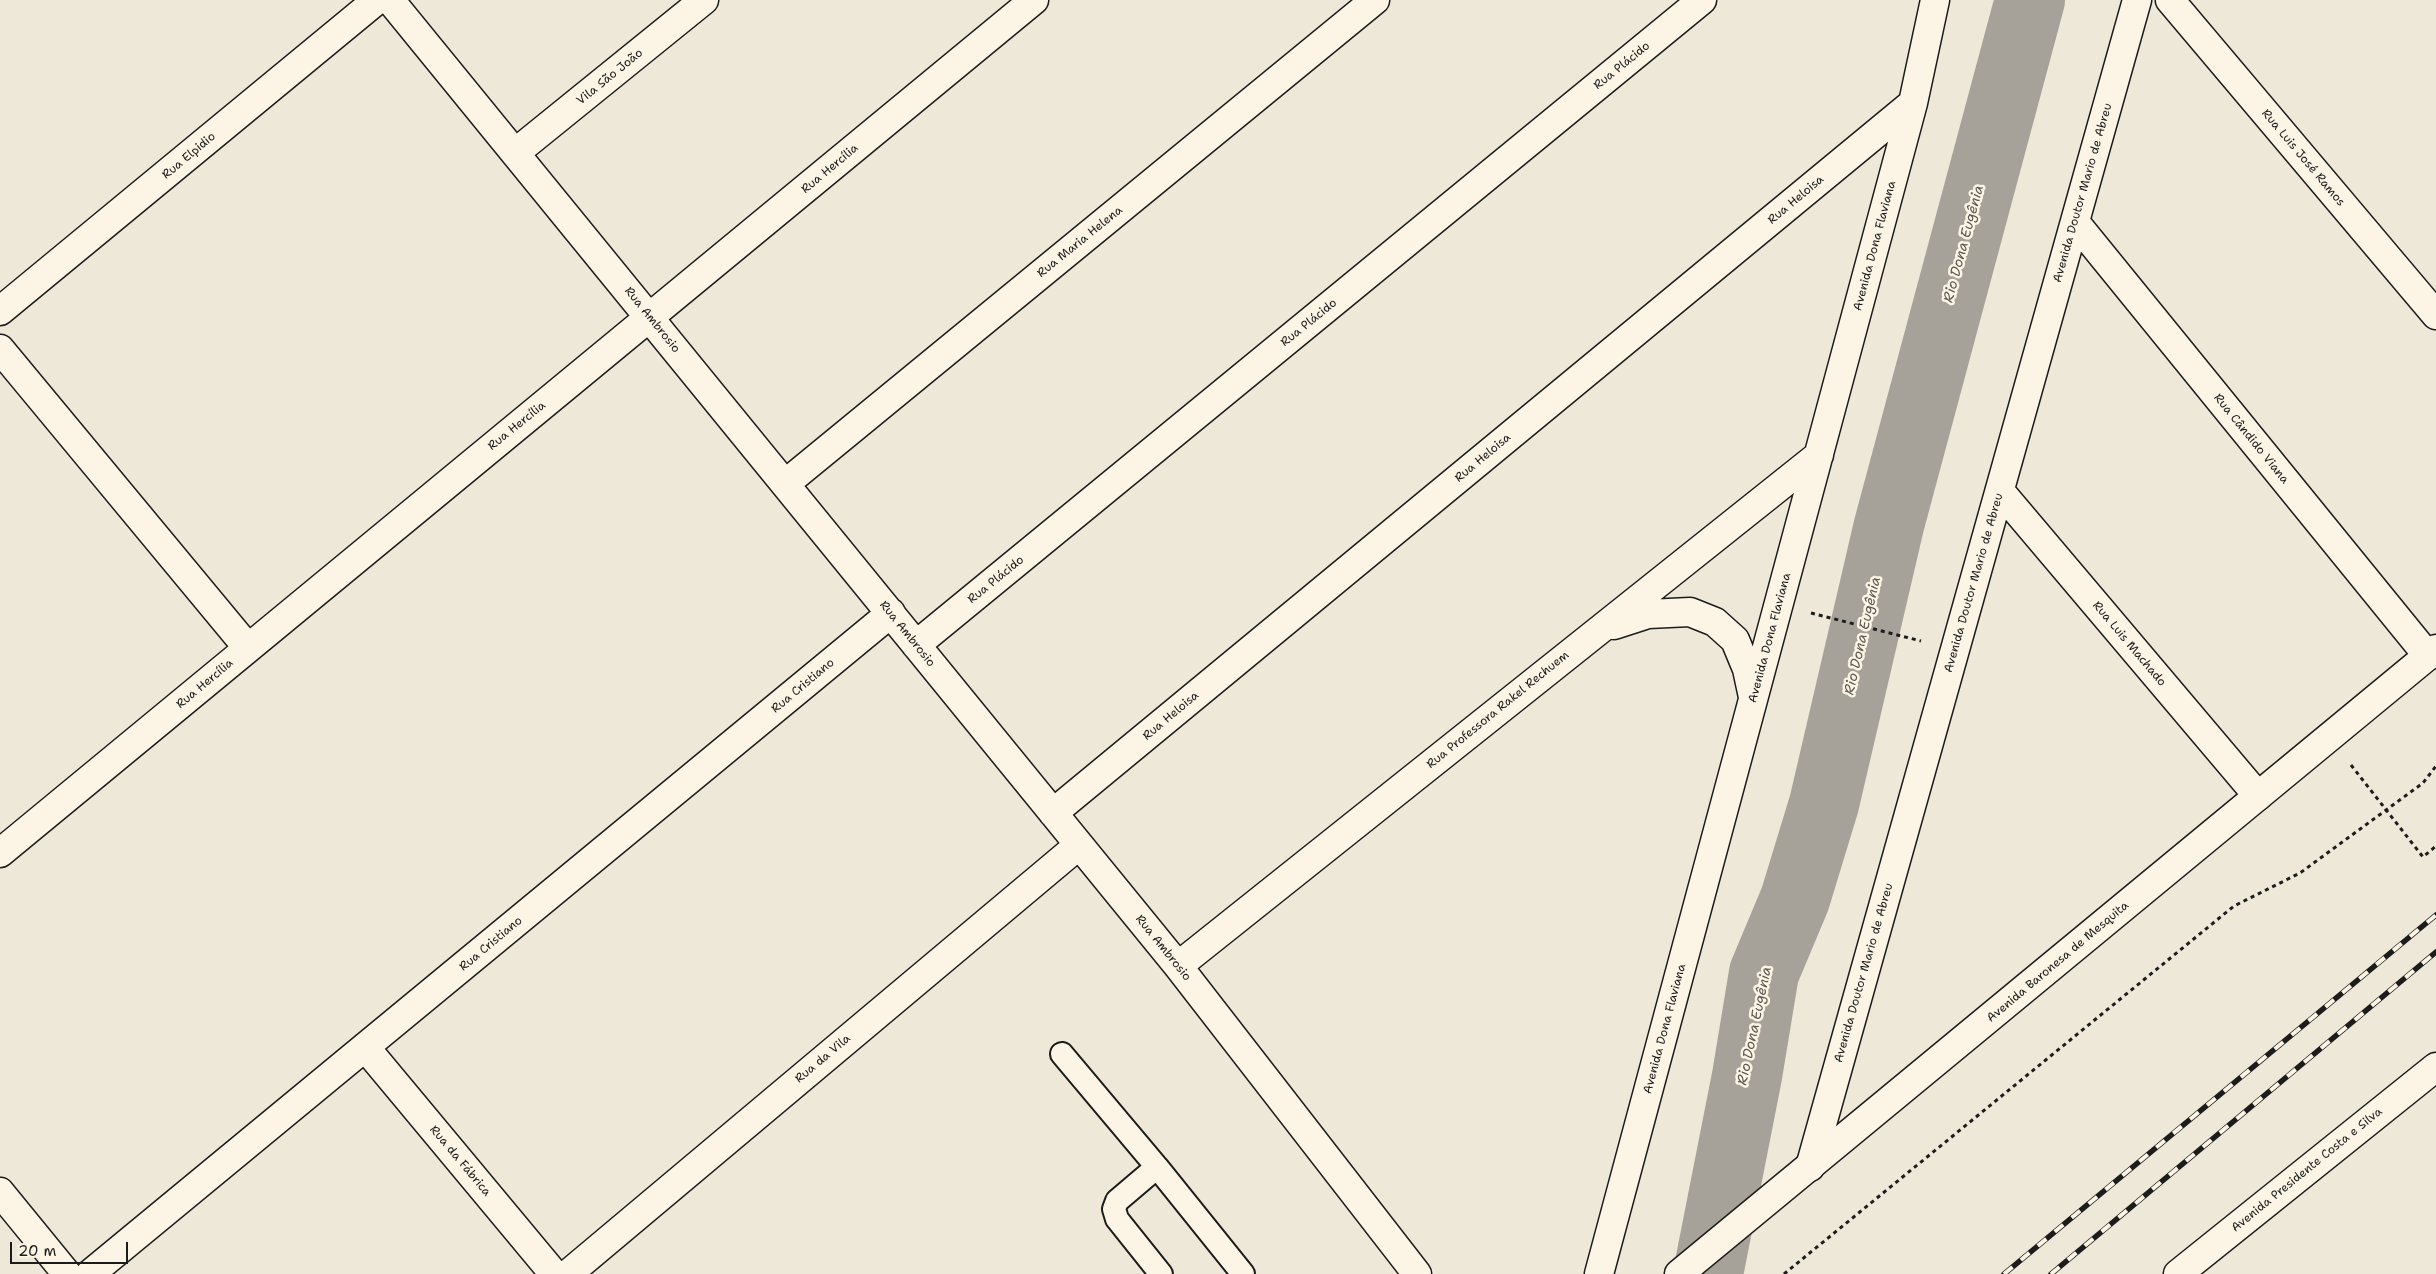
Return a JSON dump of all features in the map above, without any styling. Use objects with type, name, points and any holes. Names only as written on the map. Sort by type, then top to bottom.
[{"type":"street","name":"Rua Elpidio","points":[[0,311],[377,0]]},
{"type":"street","name":"Rua Ambrosio","points":[[390,0],[1178,966],[1416,1274]]},
{"type":"street","name":"Vila São João","points":[[516,153],[704,0]]},
{"type":"street","name":"Rua Hercília","points":[[0,853],[1034,0]]},
{"type":"street","name":"Rua Maria Helena","points":[[785,484],[1375,0]]},
{"type":"street","name":"Rua Plácido","points":[[916,645],[1702,0]]},
{"type":"street","name":"Avenida Dona Flaviana","points":[[1599,1274],[1913,103],[1935,0]]},
{"type":"street","name":"Avenida Doutor Mario de Abreu","points":[[1810,1167],[2137,0]]},
{"type":"street","name":"Rua Luis José Ramos","points":[[2170,0],[2436,315]]},
{"type":"street","name":"Rua Heloisa","points":[[1053,813],[1913,103]]},
{"type":"street","name":"Rua Cândido Viana","points":[[2075,222],[2432,652]]},
{"type":"street","points":[[0,349],[248,648]]},
{"type":"street","name":"Rua Professora Rakel Rechuem","points":[[1178,966],[1819,455]]},
{"type":"street","name":"Rua Luis Machado","points":[[2000,491],[2258,796]]},
{"type":"street","points":[[1584,641],[1618,623],[1648,614],[1690,612],[1715,622],[1735,640],[1747,669],[1753,700]]},
{"type":"street","name":"Rua Cristiano","points":[[90,1274],[891,613]]},
{"type":"street","name":"Avenida Baronesa de Mesquita","points":[[1679,1274],[2432,652]]},
{"type":"street","name":"Rua da Vila","points":[[568,1274],[1079,845]]},
{"type":"street","name":"Rua da Fábrica","points":[[365,1047],[554,1274]]},
{"type":"street","name":"Avenida Presidente Costa e Silva","points":[[2178,1274],[2436,1067]]},
{"type":"street","points":[[0,1192],[67,1274]]},
{"type":"lane","points":[[1062,1054],[1157,1167],[1243,1274]]},
{"type":"lane","points":[[1157,1167],[1117,1201],[1114,1209],[1117,1219],[1161,1274]]},
{"type":"path","points":[[1821,616],[1911,638]]},
{"type":"path","points":[[2330,738],[2387,808],[2423,857],[2436,846]]},
{"type":"path","points":[[1784,1274],[2234,906],[2300,873],[2423,783],[2436,766]]},
{"type":"waterway","name":"Rio Dona Eugênia","points":[[1708,1274],[1747,1076],[1764,973],[1795,899],[1824,804],[1889,525],[2030,0]]},
{"type":"railway","points":[[2004,1274],[2436,915]]},
{"type":"railway","points":[[2051,1274],[2436,952]]}]
